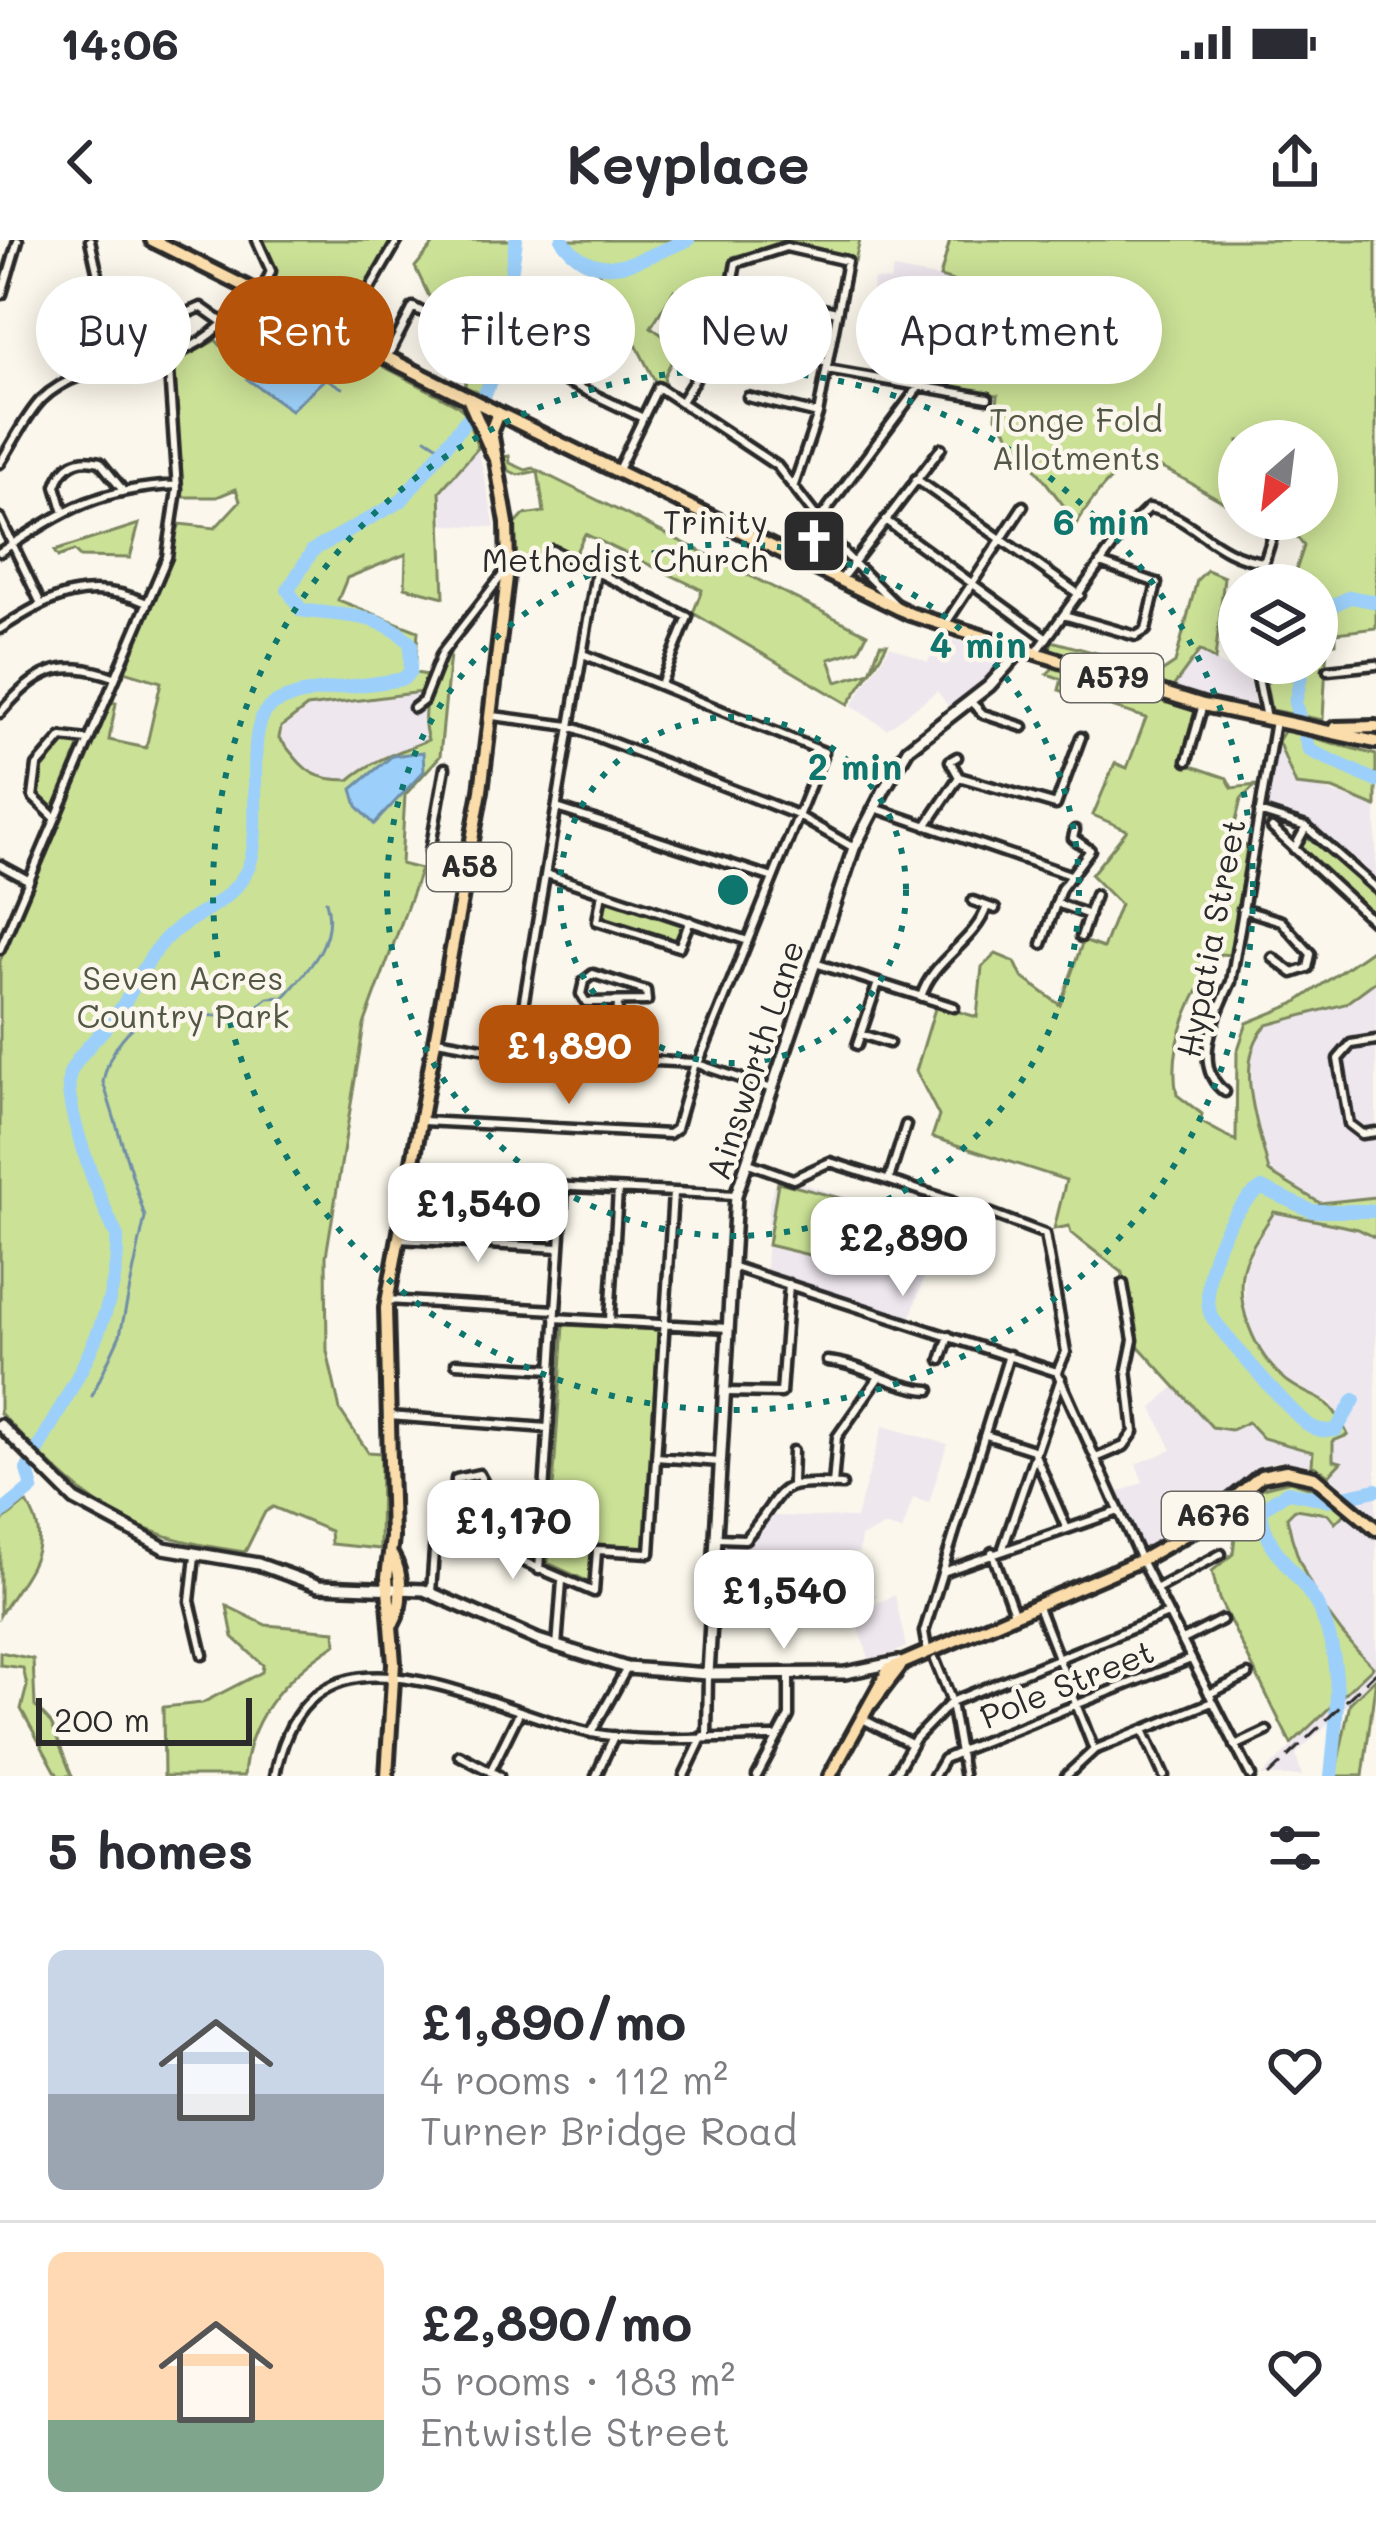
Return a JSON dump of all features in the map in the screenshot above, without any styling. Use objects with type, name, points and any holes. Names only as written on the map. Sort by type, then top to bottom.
[{"type":"main road","points":[[152,240],[224,276]]},
{"type":"main road","points":[[394,361],[494,411],[481,432]]},
{"type":"main road","name":"A58","points":[[468,398],[493,456]]},
{"type":"main road","name":"A58","points":[[387,1776],[394,1673],[387,1300],[470,862],[508,569],[507,523],[493,456],[494,411]]},
{"type":"main road","name":"A579","points":[[494,411],[898,610],[1204,704],[1311,728],[1373,736]]},
{"type":"main road","points":[[1004,671],[1006,644]]},
{"type":"main road","name":"Ainsworth Lane","points":[[708,1674],[736,1195],[746,1162],[854,848],[874,808],[908,749],[970,701],[1022,649]]},
{"type":"main road","points":[[0,1425],[52,1480],[130,1533],[195,1556],[259,1564],[319,1586],[431,1592],[557,1647],[627,1668],[789,1675],[862,1670],[905,1660]]},
{"type":"main road","name":"A676","points":[[830,1776],[883,1682],[905,1660],[931,1654],[1014,1612],[1141,1560],[1199,1527],[1261,1476],[1296,1472],[1326,1485],[1376,1529]]},
{"type":"main road","points":[[862,1670],[883,1682]]},
{"type":"street","points":[[2,294],[18,240]]},
{"type":"street","points":[[90,240],[100,276]]},
{"type":"street","points":[[257,240],[271,272],[268,276]]},
{"type":"street","points":[[377,276],[398,240]]},
{"type":"street","points":[[734,276],[736,263],[786,247],[847,261],[832,342]]},
{"type":"street","points":[[394,344],[412,307],[418,310]]},
{"type":"street","points":[[832,312],[838,313]]},
{"type":"street","points":[[832,368],[988,398]]},
{"type":"street","points":[[0,463],[44,398],[74,384]]},
{"type":"street","points":[[0,949],[167,557],[177,485],[171,384]]},
{"type":"street","points":[[572,384],[643,418]]},
{"type":"street","points":[[682,400],[692,384]]},
{"type":"street","points":[[794,485],[824,384]]},
{"type":"street","points":[[819,520],[920,386]]},
{"type":"street","points":[[616,472],[658,387],[777,466],[898,610]]},
{"type":"street","points":[[748,397],[818,415]]},
{"type":"street","points":[[841,582],[941,448]]},
{"type":"street","points":[[64,513],[56,486],[66,468],[78,460],[100,462],[121,488]]},
{"type":"street","points":[[916,479],[1080,595]]},
{"type":"street","points":[[0,552],[64,513],[121,488],[177,485]]},
{"type":"street","points":[[1141,499],[1149,508],[1192,528],[1229,557],[1263,562],[1271,540]]},
{"type":"street","points":[[944,626],[1023,506]]},
{"type":"street","points":[[1035,653],[1066,616],[1100,562],[1149,508]]},
{"type":"street","points":[[0,518],[41,604]]},
{"type":"street","points":[[885,520],[1048,638]]},
{"type":"street","points":[[552,550],[688,617],[661,686]]},
{"type":"street","points":[[1066,616],[1136,636],[1146,631],[1157,583],[1100,562]]},
{"type":"street","points":[[414,708],[423,701],[442,653],[508,569]]},
{"type":"street","points":[[514,1054],[596,572]]},
{"type":"street","points":[[0,629],[41,604],[101,588],[147,603]]},
{"type":"street","points":[[423,1121],[669,1134],[676,1129],[696,1064],[824,752],[583,654]]},
{"type":"street","points":[[1338,669],[1376,664]]},
{"type":"street","points":[[0,713],[55,668],[70,665],[114,676]]},
{"type":"street","points":[[1261,684],[1270,720]]},
{"type":"street","points":[[970,701],[983,715],[1023,727]]},
{"type":"street","points":[[1187,761],[1204,704]]},
{"type":"street","points":[[1010,723],[1013,712]]},
{"type":"street","points":[[489,716],[570,725],[795,814],[854,848]]},
{"type":"street","name":"Hypatia Street","points":[[1212,1100],[1222,1090],[1209,1077],[1207,1064],[1216,1011],[1231,982],[1270,720]]},
{"type":"street","points":[[54,818],[34,797],[37,766],[62,737],[87,740]]},
{"type":"street","points":[[957,758],[950,761],[959,777],[1056,806],[1081,739],[1095,745]]},
{"type":"street","points":[[445,768],[430,851],[470,862]]},
{"type":"street","points":[[926,826],[959,777]]},
{"type":"street","points":[[557,808],[770,877]]},
{"type":"street","points":[[874,808],[1070,875]]},
{"type":"street","points":[[1259,812],[1306,827],[1376,888]]},
{"type":"street","points":[[1294,849],[1306,827]]},
{"type":"street","points":[[1271,828],[1373,921]]},
{"type":"street","points":[[1075,830],[1073,838],[1102,852]]},
{"type":"street","points":[[1042,944],[1070,875],[1090,850]]},
{"type":"street","points":[[0,866],[28,880]]},
{"type":"street","points":[[546,874],[745,940]]},
{"type":"street","points":[[602,893],[597,921],[679,947],[690,921]]},
{"type":"street","points":[[1081,937],[1095,895]]},
{"type":"street","points":[[921,997],[929,971],[991,907],[974,901]]},
{"type":"street","points":[[1056,903],[1089,915]]},
{"type":"street","points":[[1241,908],[1270,914],[1309,946],[1308,968],[1293,973],[1273,958]]},
{"type":"street","points":[[815,963],[954,1007]]},
{"type":"street","points":[[1276,974],[1282,966]]},
{"type":"street","points":[[593,974],[648,996],[644,1004],[618,1004],[586,1001],[581,994],[584,981],[593,974]]},
{"type":"street","points":[[857,1046],[878,983]]},
{"type":"street","points":[[614,1059],[618,1004]]},
{"type":"street","points":[[861,1034],[889,1043]]},
{"type":"street","points":[[437,1040],[514,1054],[696,1064],[772,1089]]},
{"type":"street","points":[[1376,1040],[1351,1044],[1338,1059],[1349,1124],[1362,1134],[1376,1132]]},
{"type":"street","points":[[889,1181],[906,1125]]},
{"type":"street","points":[[746,1162],[793,1179],[830,1162],[953,1201]]},
{"type":"street","points":[[411,1179],[736,1195]]},
{"type":"street","points":[[538,1570],[564,1187]]},
{"type":"street","points":[[610,1320],[618,1190]]},
{"type":"street","points":[[431,1592],[436,1524],[594,1592],[597,1550],[650,1552],[673,1193]]},
{"type":"street","points":[[984,1210],[1045,1234],[1066,1347],[1004,1548]]},
{"type":"street","points":[[399,1239],[560,1248]]},
{"type":"street","points":[[731,1266],[1059,1375],[1141,1560],[1251,1776]]},
{"type":"street","points":[[724,1392],[781,1393],[789,1284]]},
{"type":"street","points":[[1096,1458],[1124,1445],[1134,1432],[1127,1370],[1133,1340],[1121,1297],[1124,1284]]},
{"type":"street","points":[[387,1300],[728,1328]]},
{"type":"street","points":[[849,1304],[851,1319]]},
{"type":"street","points":[[941,1360],[949,1336]]},
{"type":"street","points":[[964,1776],[951,1702],[923,1634],[1009,1355]]},
{"type":"street","points":[[827,1360],[927,1390],[923,1400]]},
{"type":"street","points":[[456,1363],[552,1369]]},
{"type":"street","points":[[792,1483],[837,1485],[837,1437],[878,1377]]},
{"type":"street","points":[[389,1416],[548,1428]]},
{"type":"street","points":[[986,1435],[1033,1450],[1066,1527]]},
{"type":"street","points":[[715,1538],[745,1539],[792,1483],[793,1451]]},
{"type":"street","points":[[656,1457],[720,1462]]},
{"type":"street","points":[[453,1531],[456,1479],[479,1474],[486,1482],[483,1545]]},
{"type":"street","points":[[943,1572],[1119,1511]]},
{"type":"street","points":[[992,1552],[1014,1612]]},
{"type":"street","points":[[195,1556],[190,1601],[203,1655]]},
{"type":"street","points":[[1156,1589],[1218,1558]]},
{"type":"street","points":[[557,1647],[562,1581]]},
{"type":"street","points":[[712,1605],[754,1601],[769,1605]]},
{"type":"street","points":[[1036,1604],[1094,1750]]},
{"type":"street","points":[[894,1776],[911,1744],[951,1702],[1168,1614]]},
{"type":"street","points":[[1182,1641],[1219,1625]]},
{"type":"street","name":"Pole Street","points":[[960,1754],[1191,1659]]},
{"type":"street","points":[[591,1733],[627,1668]]},
{"type":"street","points":[[275,1776],[290,1731],[313,1702],[347,1681],[394,1673],[591,1733],[778,1737]]},
{"type":"street","points":[[685,1776],[705,1736],[708,1674]]},
{"type":"street","points":[[757,1776],[789,1716],[789,1675]]},
{"type":"street","points":[[1066,1776],[1094,1750],[1144,1732],[1244,1680]]},
{"type":"street","points":[[459,1755],[495,1774],[519,1712]]},
{"type":"street","points":[[863,1714],[911,1744]]},
{"type":"street","points":[[1144,1732],[1164,1776]]},
{"type":"street","points":[[1235,1746],[1265,1735]]},
{"type":"street","points":[[596,1776],[614,1736]]},
{"type":"street","points":[[934,1776],[944,1759],[960,1754]]},
{"type":"shaded area","points":[[893,269],[931,276],[891,276]]},
{"type":"shaded area","points":[[478,448],[495,527],[445,525],[440,491]]},
{"type":"shaded area","points":[[941,636],[983,648],[997,659],[995,672],[974,694],[951,710],[937,691],[887,729],[851,706],[890,646],[928,662]]},
{"type":"shaded area","points":[[1200,649],[1218,662],[1218,684],[1251,684],[1255,707],[1173,687]]},
{"type":"shaded area","points":[[430,691],[428,740],[418,749],[368,764],[349,780],[316,779],[279,738],[281,727],[307,707]]},
{"type":"shaded area","points":[[1278,741],[1298,781],[1376,807],[1376,881],[1312,824],[1264,805]]},
{"type":"shaded area","points":[[1376,981],[1376,1197],[1320,1203],[1269,1172],[1251,1091],[1251,1050],[1267,1026],[1345,1004]]},
{"type":"shaded area","points":[[778,1175],[940,1229],[910,1319],[766,1273],[769,1202]]},
{"type":"shaded area","points":[[1273,1212],[1358,1229],[1376,1239],[1376,1518],[1329,1475],[1340,1462],[1333,1460],[1332,1403],[1286,1380],[1260,1351],[1245,1316],[1244,1264]]},
{"type":"shaded area","points":[[1176,1385],[1212,1427],[1248,1422],[1263,1438],[1314,1452],[1312,1465],[1279,1461],[1257,1467],[1177,1531],[1145,1550],[1117,1493],[1143,1482],[1136,1464],[1172,1450],[1152,1408]]},
{"type":"shaded area","points":[[883,1426],[947,1444],[929,1503],[913,1498],[902,1531],[885,1526],[861,1537],[859,1553],[849,1553],[849,1580],[861,1581],[861,1591],[878,1595],[840,1616],[774,1617],[775,1566],[720,1566],[723,1547],[748,1543],[770,1516],[856,1518]]},
{"type":"shaded area","points":[[1295,1509],[1328,1514],[1335,1522],[1345,1513],[1376,1537],[1376,1678],[1296,1754],[1302,1776],[1261,1776],[1373,1667],[1339,1634],[1296,1559],[1286,1517]]},
{"type":"shaded area","points":[[895,1595],[906,1647],[871,1663],[853,1614]]},
{"type":"green space","points":[[263,240],[392,240],[372,276],[276,276],[277,269]]},
{"type":"green space","points":[[437,240],[516,240],[511,276],[419,276],[415,267]]},
{"type":"green space","points":[[562,240],[860,240],[855,261],[779,244],[733,257],[729,276],[659,276],[659,314],[651,327],[659,333],[659,384],[665,384],[666,391],[658,387],[635,343],[635,276],[600,276],[596,268],[578,261]]},
{"type":"green space","name":"Tonge Fold Allotments","points":[[950,240],[1376,240],[1376,628],[1338,633],[1338,564],[1298,564],[1304,546],[1299,540],[1338,540],[1338,420],[1218,420],[1218,498],[1166,470],[1132,466],[1098,493],[1077,523],[996,417],[998,395],[934,386],[1162,384],[1162,276],[940,276]]},
{"type":"green space","name":"Seven Acres Country Park","points":[[215,341],[215,384],[394,384],[394,372],[465,412],[478,448],[440,491],[444,597],[405,587],[406,554],[347,578],[338,600],[418,631],[415,673],[428,675],[422,692],[307,707],[281,727],[279,738],[315,774],[349,780],[378,761],[428,740],[427,693],[436,670],[450,654],[440,756],[405,795],[401,864],[421,869],[364,1025],[326,1256],[327,1351],[340,1410],[368,1452],[381,1453],[380,1549],[331,1544],[330,1531],[273,1507],[265,1512],[245,1552],[165,1536],[108,1510],[82,1492],[0,1413],[0,961],[108,701],[116,703],[109,740],[146,748],[161,682],[121,670],[180,524],[215,528],[240,501],[236,489],[217,497],[182,497],[174,384],[191,384],[191,354]]},
{"type":"green space","points":[[465,384],[489,384],[484,395]]},
{"type":"green space","points":[[509,456],[510,463],[533,468],[867,634],[859,650],[829,659],[837,682],[870,672],[880,644],[887,644],[874,667],[848,704],[693,613],[702,590],[585,534],[569,566],[546,555],[517,572],[514,526],[524,515],[544,512],[538,471],[518,475],[508,470],[504,457]]},
{"type":"green space","points":[[139,524],[130,558],[80,557],[74,551],[58,557],[54,551]]},
{"type":"green space","points":[[1207,570],[1218,575],[1215,660],[1200,650],[1173,687],[1050,649],[1052,641],[1163,671],[1175,663],[1197,580]]},
{"type":"green space","points":[[1053,668],[1197,712],[1183,763],[1227,778],[1232,788],[1256,785],[1241,799],[1231,842],[1247,846],[1231,955],[1220,954],[1200,986],[1184,1021],[1176,1057],[1177,1095],[1202,1114],[1201,1122],[1236,1141],[1237,1052],[1247,1023],[1294,1004],[1373,949],[1376,936],[1376,981],[1345,1004],[1267,1025],[1256,1040],[1249,1076],[1269,1172],[1320,1203],[1376,1197],[1376,1238],[1358,1229],[1274,1212],[1251,1249],[1242,1277],[1244,1310],[1265,1358],[1287,1381],[1328,1405],[1348,1435],[1333,1441],[1333,1460],[1341,1462],[1329,1475],[1312,1465],[1313,1452],[1263,1438],[1248,1422],[1231,1430],[1212,1427],[1133,1340],[1122,1272],[1071,1233],[1069,1226],[1054,1229],[1066,1180],[932,1137],[939,1116],[916,1071],[936,1005],[977,1017],[982,967],[996,954],[1015,962],[1022,977],[1060,1005],[1083,941],[1103,948],[1120,904],[1091,875],[1127,830],[1093,815],[1115,763],[1127,768],[1146,718],[1059,690],[1062,679],[1047,674]]},
{"type":"green space","points":[[1266,684],[1325,684],[1323,720],[1271,710]]},
{"type":"green space","points":[[1285,730],[1376,755],[1376,807],[1333,789],[1296,785],[1278,741]]},
{"type":"green space","points":[[68,739],[81,742],[52,811],[39,800],[39,773],[47,757]]},
{"type":"green space","points":[[1306,839],[1316,840],[1376,894],[1376,932],[1372,915],[1300,848]]},
{"type":"green space","points":[[605,899],[684,924],[679,942],[602,920]]},
{"type":"green space","points":[[778,1182],[859,1203],[848,1245],[837,1241],[830,1260],[768,1245]]},
{"type":"green space","points":[[564,1325],[658,1330],[646,1549],[595,1547],[594,1584],[548,1563]]},
{"type":"green space","points":[[1290,1481],[1321,1491],[1345,1513],[1335,1523],[1328,1514],[1295,1509],[1287,1517],[1299,1559],[1318,1598],[1373,1667],[1291,1744],[1219,1599],[1212,1571],[1233,1554],[1235,1536],[1228,1516],[1262,1488]]},
{"type":"green space","points":[[26,1502],[35,1518],[38,1547],[0,1615],[0,1523]]},
{"type":"green space","points":[[227,1606],[266,1625],[335,1631],[336,1644],[287,1683],[262,1716],[244,1776],[164,1776],[163,1707],[202,1703],[262,1672],[263,1665],[233,1637]]},
{"type":"green space","points":[[0,1652],[33,1659],[35,1706],[51,1723],[72,1776],[58,1776],[21,1709],[27,1686],[23,1668],[0,1665]]},
{"type":"green space","points":[[1376,1678],[1363,1776],[1335,1776],[1350,1703]]},
{"type":"water","points":[[254,384],[319,384],[291,410]]},
{"type":"water","points":[[423,752],[424,771],[374,824],[357,806],[352,789],[392,756]]},
{"type":"waterway","points":[[484,395],[522,318],[509,288],[516,240]]},
{"type":"waterway","points":[[562,240],[576,255],[605,266],[637,261],[688,240]]},
{"type":"waterway","points":[[335,384],[342,388]]},
{"type":"waterway","points":[[0,1514],[32,1488],[27,1470],[87,1358],[110,1298],[116,1267],[117,1236],[76,1127],[71,1071],[122,1007],[166,938],[226,896],[243,878],[253,848],[257,735],[270,707],[314,692],[403,679],[410,672],[411,644],[400,633],[360,617],[301,610],[288,590],[313,550],[401,501],[468,418]]},
{"type":"waterway","points":[[426,438],[440,447]]},
{"type":"waterway","points":[[1338,603],[1350,597],[1376,602]]},
{"type":"waterway","points":[[1299,684],[1295,703],[1309,750],[1376,781]]},
{"type":"waterway","points":[[196,1015],[244,1017],[268,998],[284,997],[324,942],[329,916],[326,901]]},
{"type":"waterway","points":[[92,1396],[120,1335],[145,1217],[103,1082],[113,1052],[132,1028],[158,1013],[189,1011]]},
{"type":"waterway","points":[[1354,1400],[1336,1430],[1319,1430],[1301,1419],[1215,1321],[1210,1313],[1209,1280],[1228,1226],[1262,1188],[1312,1211],[1376,1211]]},
{"type":"waterway","points":[[1331,1776],[1337,1693],[1328,1631],[1313,1598],[1269,1539],[1261,1509],[1288,1492],[1329,1500],[1376,1490]]},
{"type":"railway","points":[[1268,1776],[1376,1672]]},
{"type":"place","name":"Trinity Methodist Church","points":[[814,541]]}]
